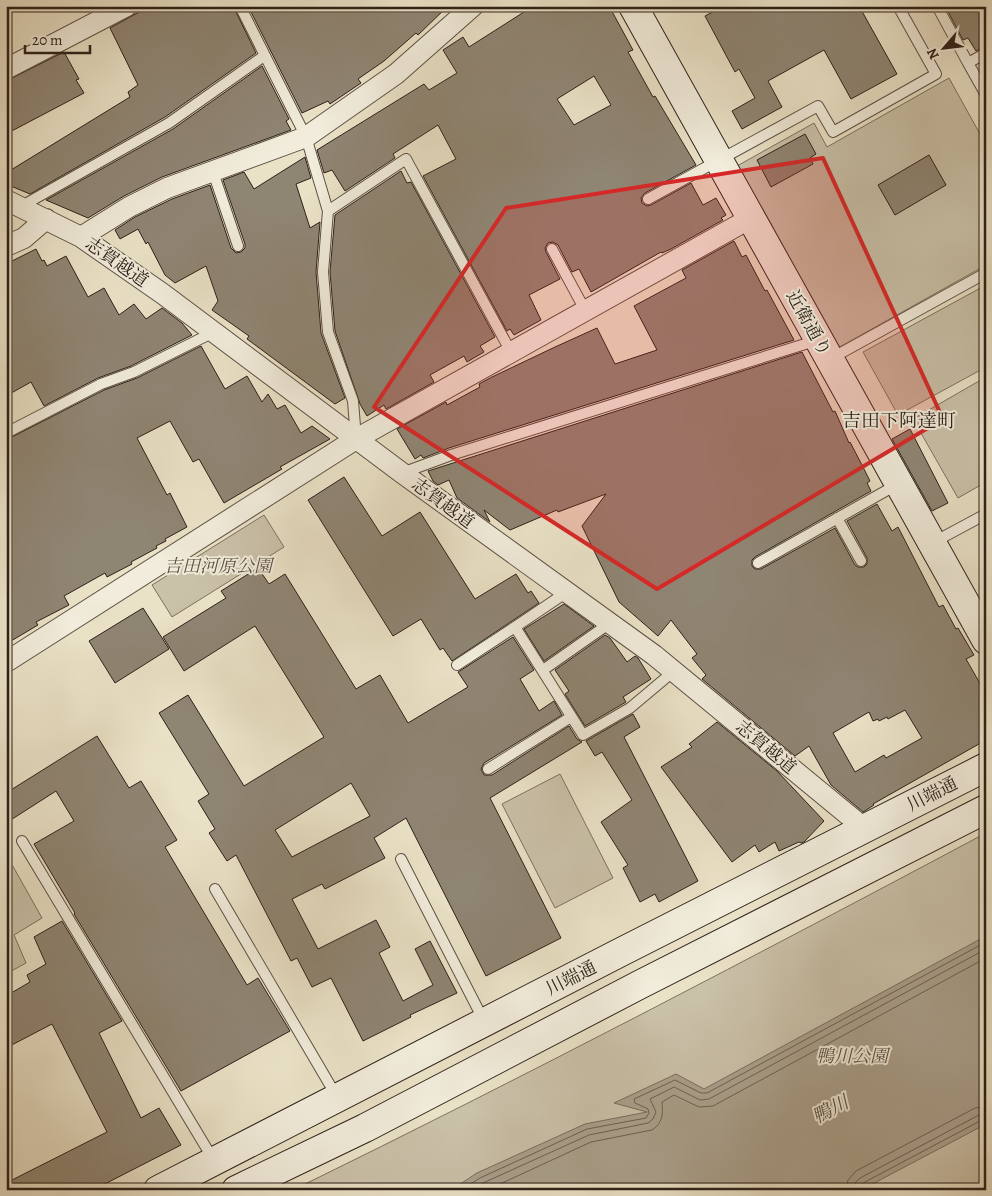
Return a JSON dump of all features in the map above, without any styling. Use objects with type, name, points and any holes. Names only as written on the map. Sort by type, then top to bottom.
[{"type":"street","points":[[6,69],[127,6]]},
{"type":"street","points":[[81,237],[129,207],[167,188],[306,137],[396,74],[473,6]]},
{"type":"street","name":"近衛通り","points":[[633,6],[986,640]]},
{"type":"street","name":"志賀越道","points":[[13,203],[81,237],[214,332],[356,439],[674,671],[864,828]]},
{"type":"street","points":[[6,662],[356,439],[751,218]]},
{"type":"street","points":[[6,246],[24,238],[46,219]]},
{"type":"street","name":"川端通","points":[[158,1190],[986,767]]},
{"type":"street","points":[[236,1190],[365,1128],[641,984],[986,809]]},
{"type":"lane","points":[[240,6],[306,137],[328,211],[323,272],[328,332],[353,401],[356,439]]},
{"type":"lane","points":[[648,199],[818,106],[833,132],[936,74],[898,6]]},
{"type":"lane","points":[[937,6],[986,95]]},
{"type":"lane","points":[[968,63],[986,53]]},
{"type":"lane","points":[[13,203],[169,123],[264,56]]},
{"type":"lane","points":[[328,211],[406,159],[511,352]]},
{"type":"lane","points":[[213,172],[238,246]]},
{"type":"lane","points":[[552,248],[585,310]]},
{"type":"lane","points":[[402,472],[461,452],[824,350],[986,273]]},
{"type":"lane","points":[[6,433],[101,384],[134,372],[214,332]]},
{"type":"lane","points":[[758,563],[899,484]]},
{"type":"lane","points":[[932,543],[986,514]]},
{"type":"lane","points":[[837,518],[860,561]]},
{"type":"lane","points":[[456,665],[567,592]]},
{"type":"lane","points":[[543,670],[610,623]]},
{"type":"lane","points":[[515,627],[583,735],[630,708],[674,671]]},
{"type":"lane","points":[[488,769],[572,717]]},
{"type":"lane","points":[[22,841],[215,1161]]},
{"type":"lane","points":[[401,859],[485,1022]]},
{"type":"lane","points":[[215,890],[337,1098]]},
{"type":"highlighted area","points":[[823,158],[943,419],[657,589],[374,407],[506,208]]},
{"type":"green space","points":[[949,78],[986,145],[986,265],[838,348],[737,166],[814,123],[827,147]]},
{"type":"green space","points":[[986,285],[986,367],[898,415],[863,352]]},
{"type":"green space","points":[[986,377],[986,482],[958,498],[913,419]]},
{"type":"green space","name":"吉田河原公園","points":[[264,515],[284,547],[172,617],[152,585]]},
{"type":"green space","points":[[560,774],[613,878],[555,908],[502,804]]},
{"type":"green space","name":"鴨川公園","points":[[986,833],[986,1190],[293,1190],[641,1014]]},
{"type":"green space","points":[[6,854],[42,918],[14,935],[26,963],[6,974]]},
{"type":"water","name":"鴨川","points":[[986,936],[986,1124],[861,1190],[451,1190],[477,1173],[585,1124],[647,1112],[614,1103],[676,1074],[704,1089]]},
{"type":"building","points":[[150,6],[233,6],[256,53],[165,117],[30,194],[6,184],[6,173],[130,97],[128,92],[138,85],[110,28]]},
{"type":"building","points":[[248,6],[448,6],[418,35],[416,33],[384,61],[358,79],[361,83],[330,104],[328,101],[302,113]]},
{"type":"building","points":[[521,6],[609,6],[633,50],[628,52],[653,97],[655,96],[696,165],[645,193],[641,198],[642,203],[647,206],[651,205],[691,183],[703,205],[716,198],[726,215],[721,218],[723,220],[671,249],[661,252],[591,292],[579,269],[572,272],[558,245],[553,242],[548,243],[545,248],[546,252],[560,279],[529,295],[541,320],[514,335],[510,329],[507,331],[423,176],[456,159],[438,125],[393,154],[395,158],[345,191],[332,170],[324,173],[317,150],[424,84],[429,90],[457,73],[443,50],[463,37],[469,47],[524,12]],"holes":[[[594,76],[611,105],[574,125],[557,99]]]},
{"type":"building","points":[[724,6],[859,6],[897,74],[851,99],[824,50],[768,81],[782,107],[742,129],[732,111],[755,98],[739,69],[735,72],[705,16]]},
{"type":"building","points":[[945,6],[978,6],[986,21],[986,46],[976,51],[968,38],[963,40]]},
{"type":"building","points":[[64,52],[79,79],[76,80],[84,93],[6,134],[6,81]]},
{"type":"building","points":[[262,66],[289,119],[286,121],[291,130],[162,177],[124,196],[88,218],[46,200],[173,129]]},
{"type":"building","points":[[805,134],[816,154],[810,158],[813,164],[771,187],[757,160]]},
{"type":"building","points":[[929,155],[946,185],[895,215],[878,185]]},
{"type":"building","points":[[305,157],[311,178],[296,184],[310,228],[320,222],[316,272],[321,333],[345,398],[335,404],[247,339],[249,336],[212,310],[218,301],[206,266],[175,283],[165,275],[148,242],[146,244],[138,229],[120,239],[115,230],[135,217],[172,199],[210,185],[231,248],[236,253],[241,252],[245,248],[245,244],[223,180],[244,172],[254,189]]},
{"type":"building","points":[[401,171],[407,183],[411,182],[495,337],[480,346],[484,352],[467,362],[464,356],[430,375],[434,382],[386,409],[384,405],[367,416],[360,404],[335,331],[330,272],[335,215]]},
{"type":"building","points":[[734,241],[742,257],[746,255],[794,340],[449,448],[423,458],[421,455],[415,459],[397,429],[446,402],[447,405],[480,387],[479,384],[492,377],[597,328],[615,364],[657,350],[634,306],[686,278],[682,270]]},
{"type":"building","points":[[36,249],[47,266],[66,256],[88,297],[104,288],[119,315],[134,304],[146,319],[162,308],[182,323],[192,335],[131,366],[98,378],[44,406],[31,382],[6,396],[6,264]]},
{"type":"building","points":[[201,346],[225,389],[247,376],[262,402],[268,394],[277,409],[285,405],[301,433],[312,426],[330,439],[280,467],[282,469],[224,503],[199,459],[193,462],[170,421],[137,438],[167,495],[170,493],[187,527],[165,539],[166,541],[156,546],[157,548],[131,562],[132,564],[107,577],[105,573],[64,596],[69,605],[36,622],[38,625],[6,644],[6,440],[104,390],[137,378]]},
{"type":"building","points":[[802,352],[833,412],[835,411],[849,443],[870,481],[867,483],[871,491],[755,557],[752,560],[752,566],[755,569],[761,569],[835,528],[855,565],[864,567],[867,564],[867,558],[847,521],[877,504],[892,531],[898,527],[939,607],[943,605],[956,629],[958,628],[974,655],[966,659],[986,694],[986,740],[873,804],[863,812],[831,785],[809,746],[795,756],[702,679],[706,675],[692,658],[697,654],[671,620],[658,636],[619,602],[582,526],[606,494],[558,512],[557,510],[510,530],[484,510],[490,522],[457,498],[449,480],[438,485],[433,481],[428,471]],"holes":[[[905,710],[922,738],[886,758],[884,755],[855,772],[833,733],[869,712],[873,721],[878,719],[879,721],[887,717],[888,719]]]},
{"type":"building","points":[[910,429],[948,503],[932,511],[892,439]]},
{"type":"building","points":[[344,477],[382,536],[420,512],[475,599],[516,574],[528,593],[531,591],[539,603],[452,661],[443,648],[440,650],[421,619],[393,636],[308,500]]},
{"type":"building","points":[[258,568],[269,584],[285,574],[356,689],[380,675],[408,723],[468,687],[458,672],[513,637],[534,670],[520,679],[539,711],[554,701],[562,715],[484,763],[481,769],[484,775],[492,775],[569,726],[577,739],[582,742],[490,798],[561,938],[486,976],[406,818],[374,838],[385,858],[325,889],[322,884],[292,899],[318,949],[376,920],[390,947],[379,953],[403,1001],[433,985],[415,949],[430,941],[457,993],[410,1015],[411,1017],[363,1041],[331,978],[312,987],[297,958],[291,961],[236,855],[227,861],[209,833],[215,829],[198,801],[209,794],[159,713],[188,695],[244,786],[324,737],[255,626],[184,671],[163,637],[226,598],[221,591]],"holes":[[[351,783],[370,816],[292,857],[275,830]]]},
{"type":"building","points":[[564,604],[594,626],[544,661],[524,629]]},
{"type":"building","points":[[143,608],[169,649],[115,683],[89,641]]},
{"type":"building","points":[[605,635],[610,638],[627,662],[635,656],[638,658],[651,679],[623,697],[626,702],[585,726],[565,694],[569,691],[555,670]]},
{"type":"building","points":[[633,714],[640,727],[624,737],[698,881],[659,902],[655,894],[640,902],[623,868],[628,865],[601,822],[632,800],[602,752],[595,756],[586,741]]},
{"type":"building","points":[[717,722],[777,771],[824,821],[804,842],[799,842],[779,851],[775,842],[759,852],[755,845],[732,862],[661,767],[692,747],[689,744]]},
{"type":"building","points":[[97,736],[129,788],[141,781],[177,840],[165,847],[247,985],[258,978],[290,1031],[181,1091],[34,844],[74,821],[56,791],[6,823],[6,793]]},
{"type":"building","points":[[62,921],[122,1021],[99,1033],[141,1118],[159,1108],[181,1145],[93,1190],[6,1190],[6,1183],[107,1132],[52,1024],[6,1048],[6,996],[30,982],[27,975],[46,964],[34,937]]},
{"type":"district","name":"吉田下阿達町","points":[[899,420]]}]
